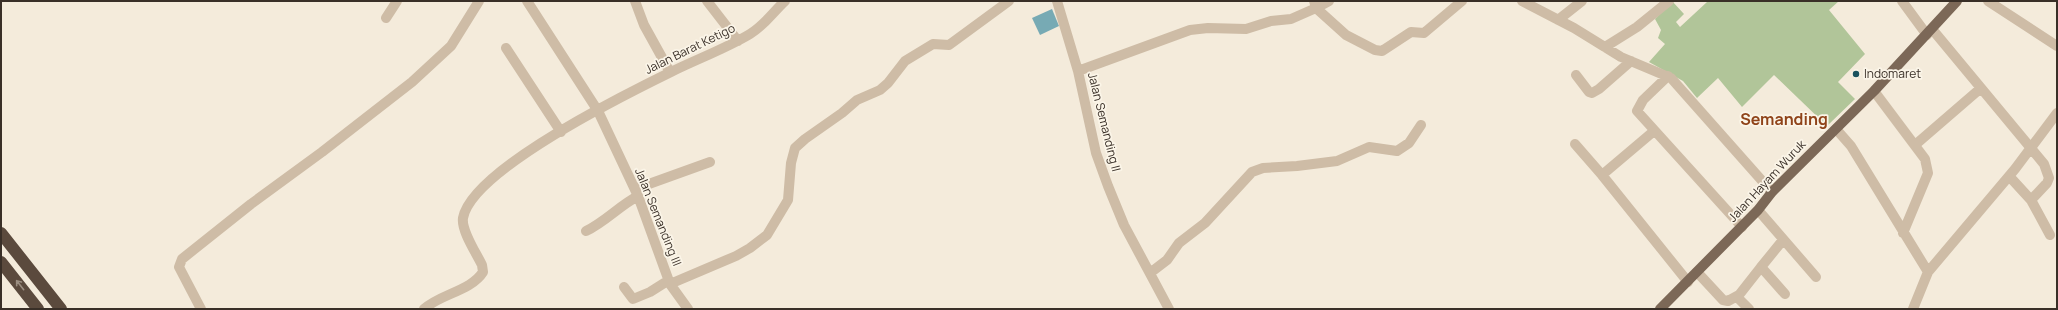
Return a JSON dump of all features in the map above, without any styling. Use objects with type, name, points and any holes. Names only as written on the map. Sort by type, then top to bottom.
[{"type":"highway","points":[[1,233],[61,309]]},
{"type":"highway","points":[[12,246],[12,255],[15,261],[51,309]]},
{"type":"highway","points":[[1,262],[38,309]]},
{"type":"main road","name":"Jalan Hayam Wuruk","points":[[1660,309],[1742,227],[1772,192],[1874,92],[1957,1]]},
{"type":"street","points":[[386,18],[397,1]]},
{"type":"street","points":[[200,309],[199,302],[179,267],[182,259],[251,204],[322,152],[412,82],[451,46],[479,1]]},
{"type":"street","name":"Jalan Semanding III","points":[[527,1],[598,111],[637,193],[669,282],[688,309]]},
{"type":"street","points":[[635,1],[644,25],[670,72]]},
{"type":"street","points":[[707,1],[738,41]]},
{"type":"street","name":"Jalan Barat Ketigo","points":[[424,309],[464,287],[478,278],[483,272],[481,263],[463,225],[465,213],[473,199],[496,175],[561,132],[598,111],[670,72],[738,41],[763,25],[786,1]]},
{"type":"street","points":[[624,287],[633,299],[669,282],[736,256],[750,248],[767,235],[788,200],[793,152],[805,139],[842,113],[857,100],[880,90],[888,83],[905,61],[934,44],[949,46],[1009,1]]},
{"type":"street","name":"Jalan Semanding II","points":[[1057,1],[1078,72],[1089,127],[1108,186],[1124,225],[1169,309]]},
{"type":"street","points":[[1078,72],[1190,30],[1208,28],[1246,30],[1272,21],[1291,19],[1315,4],[1329,1]]},
{"type":"street","points":[[1315,4],[1346,35],[1376,50],[1382,51],[1411,32],[1424,33],[1462,1]]},
{"type":"street","points":[[1522,1],[1630,61],[1668,76],[1677,84],[1772,192]]},
{"type":"street","points":[[1558,20],[1582,1]]},
{"type":"street","points":[[1605,47],[1637,27],[1668,1]]},
{"type":"street","points":[[1902,1],[1981,88],[2044,164],[2049,178],[2047,183],[2031,200]]},
{"type":"street","points":[[1988,1],[2057,46]]},
{"type":"street","points":[[506,48],[561,132]]},
{"type":"street","points":[[1576,76],[1588,92],[1592,93],[1599,89],[1630,61]]},
{"type":"street","points":[[1668,76],[1643,100],[1637,111],[1742,227]]},
{"type":"street","points":[[1914,145],[1981,88]]},
{"type":"street","points":[[1874,92],[1925,159],[1928,173],[1903,233]]},
{"type":"street","points":[[1913,309],[1928,272],[2010,176],[2057,113]]},
{"type":"street","points":[[1150,273],[1167,260],[1179,243],[1204,223],[1252,172],[1263,168],[1297,166],[1337,161],[1369,147],[1397,151],[1409,143],[1421,125]]},
{"type":"street","points":[[1836,129],[1851,146],[1928,272]]},
{"type":"street","points":[[1602,175],[1654,130]]},
{"type":"street","points":[[1575,144],[1602,175],[1688,282]]},
{"type":"street","points":[[586,231],[600,224],[637,193],[710,162]]},
{"type":"street","points":[[2010,176],[2031,200],[2050,235]]},
{"type":"street","points":[[1758,210],[1816,277]]},
{"type":"street","points":[[1697,272],[1723,300],[1728,301],[1737,297],[1783,240]]},
{"type":"street","points":[[1761,267],[1785,294]]},
{"type":"street","points":[[1737,297],[1749,309]]},
{"type":"green space","points":[[1672,1],[1684,14],[1676,22],[1680,27],[1707,2],[1706,1],[1839,1],[1829,10],[1865,54],[1838,82],[1855,99],[1827,126],[1774,75],[1742,107],[1718,78],[1697,98],[1683,81],[1649,62],[1665,44],[1658,38],[1661,30],[1655,19]]},
{"type":"water","points":[[1052,9],[1059,26],[1040,35],[1032,18]]},
{"type":"place","name":"Indomaret","points":[[1856,74]]},
{"type":"district","name":"Semanding","points":[[1784,119]]}]
